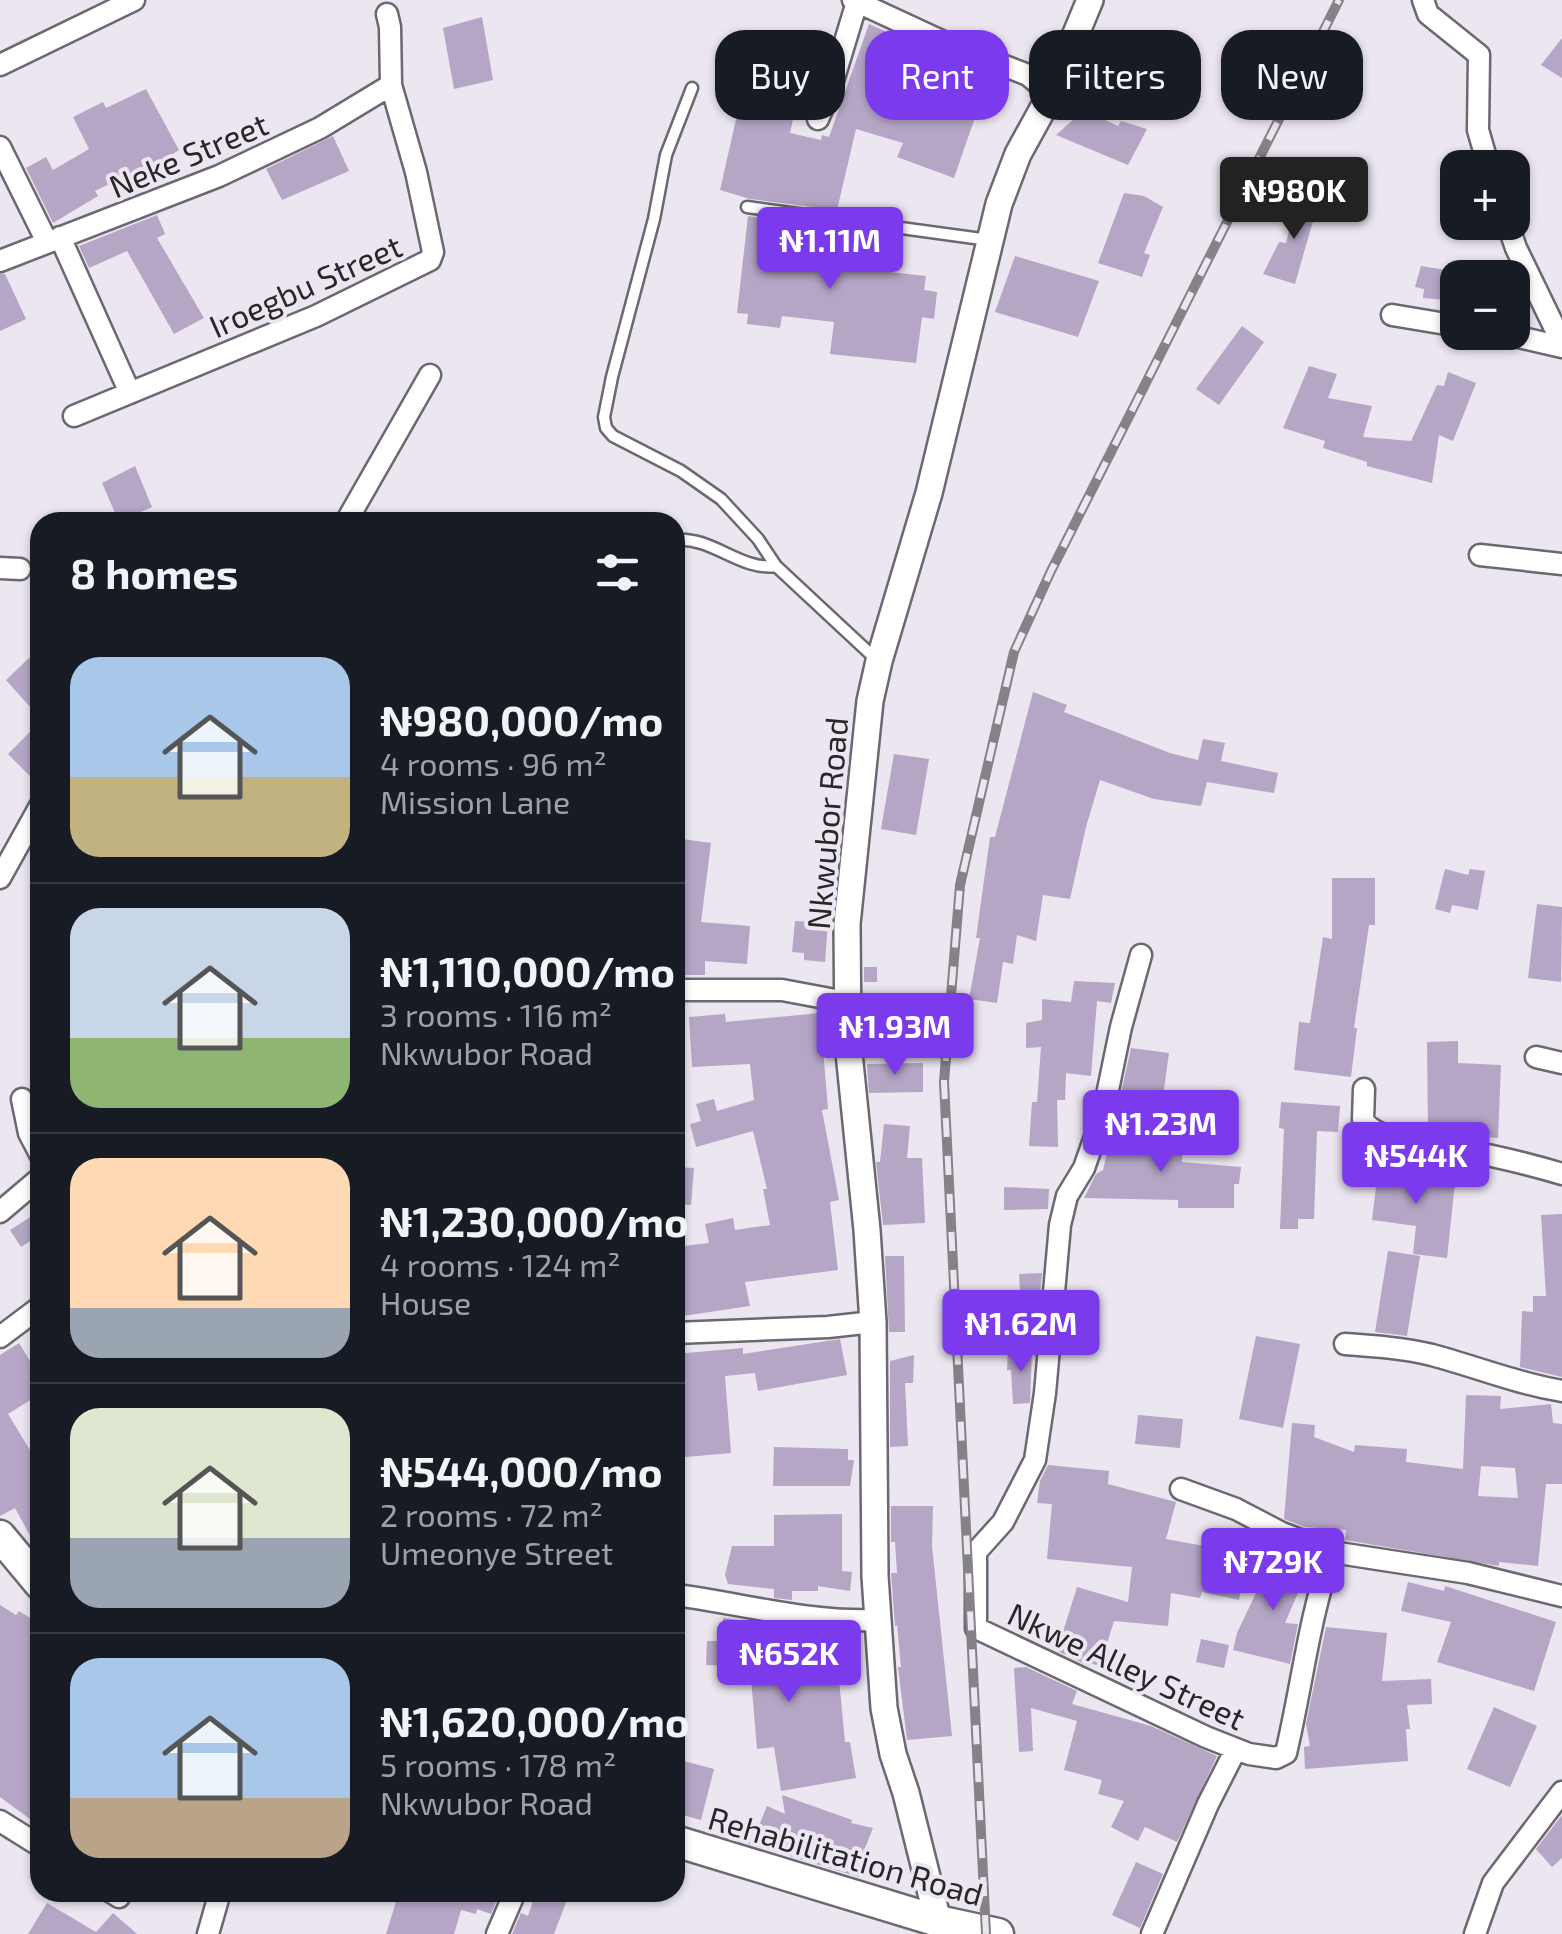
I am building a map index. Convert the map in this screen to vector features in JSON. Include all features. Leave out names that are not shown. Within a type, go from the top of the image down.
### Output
[{"type":"main road","points":[[1,1540],[30,1573]]},
{"type":"main road","name":"Rehabilitation Road","points":[[685,1844],[938,1920],[998,1934]]},
{"type":"street","points":[[0,65],[134,0]]},
{"type":"street","name":"Nkwubor Road","points":[[1078,30],[1090,0]]},
{"type":"street","points":[[1423,0],[1428,14],[1479,55],[1478,130],[1484,150]]},
{"type":"street","points":[[845,37],[855,1],[1029,76]]},
{"type":"street","name":"Iroegbu Street","points":[[130,393],[316,316],[430,260],[433,252],[416,172],[391,85],[387,14]]},
{"type":"street","name":"Neke Street","points":[[0,261],[175,195],[253,160],[320,128],[391,85]]},
{"type":"street","name":"Nkwubor Road","points":[[938,1920],[906,1793],[892,1754],[884,1708],[878,1620],[872,1322],[846,1002],[852,872],[870,700],[878,662],[929,493],[1006,182],[1038,120]]},
{"type":"street","points":[[0,147],[53,240],[130,393],[74,416]]},
{"type":"street","points":[[1513,240],[1562,345]]},
{"type":"street","points":[[1392,315],[1440,323]]},
{"type":"street","points":[[1530,339],[1562,345]]},
{"type":"street","points":[[352,512],[430,375]]},
{"type":"street","points":[[1480,555],[1562,564]]},
{"type":"street","points":[[0,878],[30,824]]},
{"type":"street","name":"Nkwe Alley Street","points":[[1142,955],[1121,1027],[1103,1114],[1084,1168],[1066,1196],[1035,1460],[1002,1522],[976,1552],[976,1628],[1236,1750],[1276,1758],[1286,1752],[1317,1594],[1332,1552]]},
{"type":"street","points":[[685,990],[782,990],[846,1002]]},
{"type":"street","points":[[1536,1057],[1562,1063]]},
{"type":"street","points":[[1364,1089],[1363,1120],[1371,1130],[1405,1141],[1488,1155],[1562,1174]]},
{"type":"street","points":[[22,1099],[30,1136]]},
{"type":"street","points":[[0,1212],[30,1186]]},
{"type":"street","points":[[0,1337],[30,1315]]},
{"type":"street","points":[[685,1332],[872,1322]]},
{"type":"street","points":[[1345,1344],[1398,1348],[1562,1391]]},
{"type":"street","points":[[1181,1489],[1236,1508],[1282,1533],[1332,1552],[1468,1573],[1562,1596]]},
{"type":"street","points":[[685,1596],[839,1622],[878,1620]]},
{"type":"street","points":[[1152,1934],[1208,1804],[1236,1750]]},
{"type":"street","points":[[1475,1934],[1494,1883],[1562,1792]]},
{"type":"street","points":[[0,1821],[30,1840]]},
{"type":"street","points":[[208,1934],[217,1902]]},
{"type":"street","points":[[497,1934],[510,1902]]},
{"type":"lane","points":[[692,88],[666,155],[654,219],[612,377],[604,417],[606,428],[721,499],[758,539],[776,566],[878,662]]},
{"type":"lane","points":[[747,206],[989,240]]},
{"type":"lane","points":[[685,541],[707,544],[754,566],[776,566]]},
{"type":"building","points":[[482,17],[493,80],[454,89],[443,28]]},
{"type":"building","points":[[865,35],[865,120],[974,120],[954,178],[897,157],[903,143],[856,129],[837,210],[750,199],[720,190],[736,120],[793,120],[790,133],[821,140],[822,135],[829,137],[835,120],[845,120],[845,92]]},
{"type":"building","points":[[1562,38],[1562,78],[1541,65]]},
{"type":"building","points":[[146,89],[179,150],[149,169],[148,165],[95,191],[98,196],[53,223],[26,168],[46,157],[53,170],[89,149],[73,117],[103,102],[106,108]]},
{"type":"building","points":[[1073,120],[1105,120],[1118,126],[1121,121],[1147,129],[1128,165],[1056,135]]},
{"type":"building","points":[[333,136],[349,171],[282,200],[266,169]]},
{"type":"building","points":[[1299,192],[1316,194],[1313,221],[1295,284],[1263,274],[1279,242],[1286,243]]},
{"type":"building","points":[[1124,193],[1144,196],[1163,207],[1144,253],[1150,255],[1142,277],[1098,263]]},
{"type":"building","points":[[157,215],[165,234],[157,238],[204,318],[174,334],[127,251],[89,268],[79,246]]},
{"type":"building","points":[[748,216],[839,231],[834,266],[926,276],[924,290],[937,292],[934,319],[922,317],[916,363],[830,354],[834,322],[782,316],[780,328],[747,324],[748,314],[737,313]]},
{"type":"building","points":[[1015,256],[1099,281],[1078,337],[995,312]]},
{"type":"building","points":[[1421,266],[1440,269],[1440,299],[1423,298],[1424,289],[1415,287]]},
{"type":"building","points":[[0,274],[5,274],[26,319],[0,331]]},
{"type":"building","points":[[1242,326],[1264,342],[1219,405],[1196,389]]},
{"type":"building","points":[[1309,366],[1337,374],[1328,398],[1372,406],[1363,437],[1411,441],[1437,385],[1444,386],[1448,372],[1476,383],[1453,441],[1439,435],[1432,483],[1367,466],[1367,462],[1323,448],[1325,441],[1283,428]]},
{"type":"building","points":[[135,466],[152,507],[141,512],[115,512],[102,483]]},
{"type":"building","points":[[30,659],[30,707],[6,680]]},
{"type":"building","points":[[1033,692],[1067,705],[1064,712],[1170,753],[1198,760],[1203,739],[1225,743],[1221,761],[1278,773],[1274,793],[1207,782],[1201,806],[1154,799],[1100,780],[1070,899],[1043,895],[1036,941],[1017,935],[1013,964],[1003,962],[997,1003],[969,999],[980,938],[976,938],[990,837],[995,837]]},
{"type":"building","points":[[30,732],[30,776],[8,754]]},
{"type":"building","points":[[894,754],[929,759],[916,835],[881,829]]},
{"type":"building","points":[[685,839],[711,843],[701,922],[750,926],[747,964],[705,961],[705,975],[685,975]]},
{"type":"building","points":[[1445,869],[1468,875],[1470,869],[1485,871],[1478,910],[1452,905],[1450,913],[1435,909]]},
{"type":"building","points":[[1332,878],[1375,878],[1375,925],[1369,925],[1351,1077],[1294,1070],[1299,1022],[1310,1023],[1323,937],[1332,939]]},
{"type":"building","points":[[1537,904],[1562,907],[1561,982],[1528,978]]},
{"type":"building","points":[[795,921],[828,923],[825,962],[804,960],[804,953],[792,952]]},
{"type":"building","points":[[864,967],[877,967],[877,982],[864,982]]},
{"type":"building","points":[[1074,981],[1115,983],[1111,1003],[1097,1001],[1091,1076],[1066,1073],[1065,1100],[1057,1100],[1058,1147],[1029,1146],[1041,1047],[1026,1048],[1026,1023],[1042,1020],[1042,999],[1071,1002]]},
{"type":"building","points":[[820,1013],[828,1109],[822,1110],[839,1200],[830,1202],[838,1270],[745,1282],[750,1306],[685,1316],[685,1246],[709,1243],[705,1224],[733,1218],[735,1230],[770,1225],[763,1189],[767,1189],[753,1131],[696,1147],[690,1124],[701,1121],[696,1104],[714,1099],[717,1111],[754,1100],[750,1064],[692,1067],[689,1017],[725,1014],[726,1022]]},
{"type":"building","points":[[1458,1041],[1458,1063],[1501,1065],[1498,1138],[1428,1132],[1427,1042]]},
{"type":"building","points":[[1131,1048],[1169,1053],[1162,1103],[1121,1093]]},
{"type":"building","points":[[923,1063],[923,1092],[869,1093],[867,1064]]},
{"type":"building","points":[[1281,1102],[1340,1106],[1338,1132],[1317,1131],[1314,1219],[1298,1219],[1298,1229],[1280,1229],[1284,1129],[1279,1128]]},
{"type":"building","points":[[884,1124],[910,1126],[907,1158],[922,1158],[925,1223],[883,1225],[876,1162],[880,1162]]},
{"type":"building","points":[[1112,1131],[1162,1134],[1160,1147],[1182,1146],[1182,1162],[1241,1167],[1239,1184],[1234,1184],[1234,1208],[1178,1208],[1178,1200],[1084,1198],[1096,1174],[1103,1170]]},
{"type":"building","points":[[1379,1163],[1411,1167],[1410,1178],[1455,1183],[1447,1258],[1413,1254],[1416,1226],[1372,1220]]},
{"type":"building","points":[[685,1168],[694,1168],[691,1205],[685,1205]]},
{"type":"building","points":[[1004,1187],[1049,1189],[1048,1209],[1004,1210]]},
{"type":"building","points":[[1562,1214],[1562,1377],[1520,1367],[1522,1311],[1533,1312],[1533,1296],[1546,1296],[1541,1215]]},
{"type":"building","points":[[30,1217],[30,1241],[21,1247],[10,1230]]},
{"type":"building","points":[[1388,1251],[1420,1256],[1407,1336],[1375,1332]]},
{"type":"building","points":[[885,1256],[904,1256],[905,1332],[889,1332]]},
{"type":"building","points":[[1042,1273],[1035,1347],[1021,1346],[1023,1294],[1019,1274]]},
{"type":"building","points":[[1256,1336],[1300,1344],[1283,1428],[1239,1419]]},
{"type":"building","points":[[840,1339],[847,1375],[758,1391],[755,1373],[725,1376],[731,1453],[685,1457],[685,1353],[743,1348],[743,1354]]},
{"type":"building","points":[[19,1343],[30,1361],[30,1400],[8,1414],[30,1450],[30,1536],[15,1508],[0,1516],[0,1355]]},
{"type":"building","points":[[1008,1350],[1032,1350],[1030,1403],[1013,1404]]},
{"type":"building","points":[[914,1355],[913,1383],[905,1383],[908,1446],[890,1447],[890,1361]]},
{"type":"building","points":[[1466,1395],[1501,1396],[1500,1409],[1551,1404],[1553,1423],[1562,1424],[1562,1484],[1546,1484],[1538,1566],[1499,1562],[1499,1566],[1345,1540],[1346,1530],[1305,1527],[1284,1519],[1292,1423],[1315,1425],[1314,1437],[1354,1452],[1355,1445],[1407,1449],[1406,1462],[1463,1469]],"holes":[[[1481,1466],[1515,1468],[1518,1498],[1478,1496]]]},
{"type":"building","points":[[1138,1415],[1183,1419],[1180,1448],[1135,1444]]},
{"type":"building","points":[[774,1447],[848,1449],[848,1460],[854,1460],[850,1486],[773,1486]]},
{"type":"building","points":[[1048,1465],[1109,1471],[1108,1484],[1176,1502],[1166,1539],[1215,1548],[1219,1530],[1251,1543],[1239,1600],[1202,1592],[1200,1598],[1171,1593],[1168,1626],[1114,1621],[1100,1666],[1089,1666],[1057,1651],[1077,1587],[1128,1602],[1132,1567],[1047,1559],[1052,1504],[1037,1503],[1040,1481]]},
{"type":"building","points":[[891,1506],[933,1506],[932,1546],[952,1736],[907,1740],[891,1573],[897,1573],[895,1542],[891,1542]]},
{"type":"building","points":[[842,1514],[842,1571],[852,1572],[850,1591],[818,1586],[818,1591],[792,1591],[792,1600],[774,1598],[774,1589],[728,1584],[725,1575],[732,1546],[774,1546],[774,1515]]},
{"type":"building","points":[[1275,1553],[1309,1567],[1285,1623],[1298,1624],[1290,1664],[1233,1650],[1237,1633]]},
{"type":"building","points":[[1408,1582],[1444,1591],[1445,1586],[1556,1622],[1534,1691],[1437,1662],[1451,1622],[1401,1611]]},
{"type":"building","points":[[0,1605],[30,1618],[30,1819],[0,1797]]},
{"type":"building","points":[[723,1618],[791,1628],[791,1671],[838,1669],[845,1742],[850,1742],[856,1778],[781,1791],[774,1747],[757,1749],[750,1666],[706,1665],[707,1641],[723,1641]]},
{"type":"building","points":[[1326,1627],[1387,1633],[1382,1681],[1431,1679],[1432,1704],[1407,1705],[1408,1761],[1305,1769],[1304,1747],[1310,1746],[1306,1724]]},
{"type":"building","points":[[1201,1639],[1229,1645],[1224,1668],[1196,1662]]},
{"type":"building","points":[[1026,1667],[1077,1691],[1072,1704],[1151,1726],[1217,1756],[1177,1842],[1145,1827],[1138,1841],[1111,1827],[1124,1801],[1098,1794],[1102,1780],[1064,1770],[1077,1721],[1031,1708],[1033,1751],[1019,1752],[1014,1668]]},
{"type":"building","points":[[1494,1707],[1537,1726],[1510,1787],[1467,1769]]},
{"type":"building","points":[[685,1761],[714,1769],[701,1820],[685,1816]]},
{"type":"building","points":[[782,1795],[873,1828],[861,1858],[865,1859],[859,1877],[740,1841],[745,1829],[756,1833],[767,1806],[785,1814]]},
{"type":"building","points":[[1562,1815],[1562,1858],[1552,1867],[1536,1849]]},
{"type":"building","points":[[1136,1862],[1163,1874],[1140,1928],[1112,1915]]},
{"type":"building","points":[[396,1902],[496,1902],[491,1914],[477,1909],[476,1914],[461,1910],[454,1934],[386,1934]]},
{"type":"building","points":[[533,1902],[566,1902],[554,1934],[512,1934],[521,1913],[528,1916]]},
{"type":"building","points":[[47,1903],[96,1932],[113,1913],[137,1934],[28,1934]]},
{"type":"railway","points":[[986,1934],[944,1082],[960,885],[1014,652],[1051,571],[1339,0]]}]
